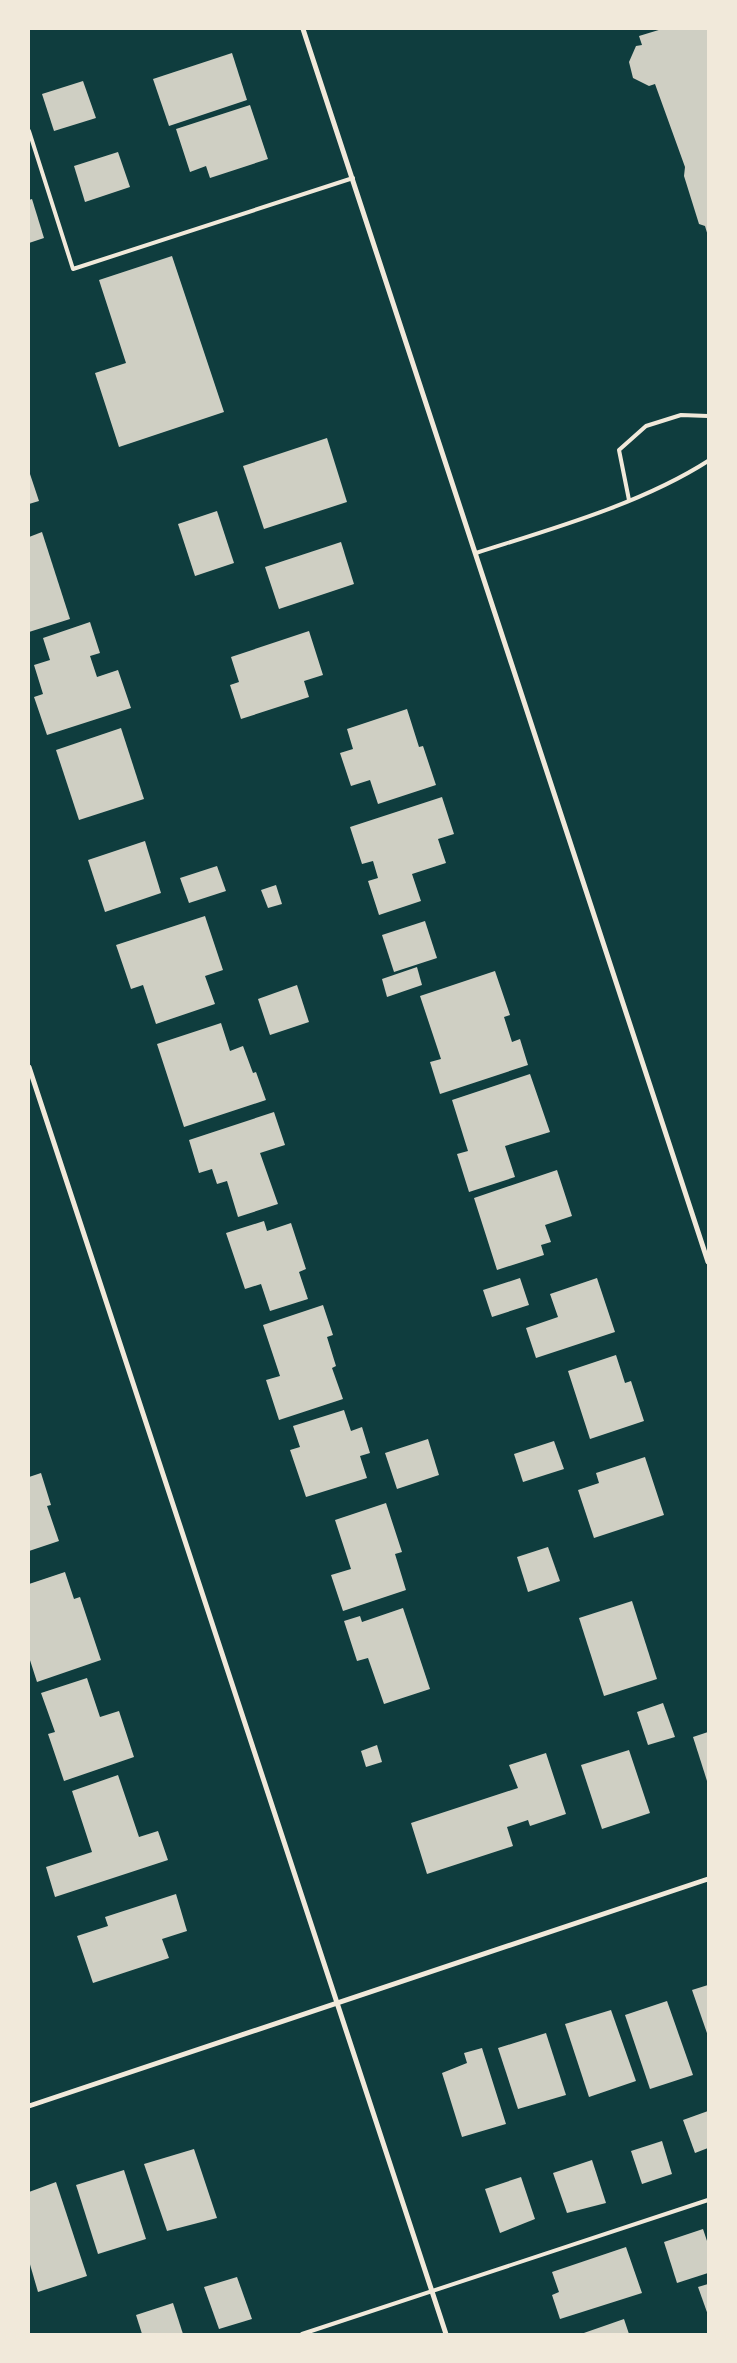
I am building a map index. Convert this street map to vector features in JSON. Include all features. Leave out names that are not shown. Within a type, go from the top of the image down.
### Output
[{"type":"street","points":[[303,29],[708,1262]]},
{"type":"street","points":[[29,1066],[446,2334]]},
{"type":"street","points":[[29,2106],[708,1879]]},
{"type":"lane","points":[[29,131],[73,268],[353,178]]},
{"type":"lane","points":[[629,500],[619,450],[646,426],[681,415],[708,416]]},
{"type":"lane","points":[[476,553],[629,500],[689,474],[708,462]]},
{"type":"lane","points":[[302,2334],[708,2201]]},
{"type":"building","points":[[662,29],[708,29],[708,236],[705,226],[699,224],[684,176],[685,167],[655,84],[649,86],[633,78],[629,62],[636,46],[642,45],[639,36]]},
{"type":"building","points":[[232,53],[247,100],[169,126],[153,79]]},
{"type":"building","points":[[83,81],[96,118],[54,131],[42,94]]},
{"type":"building","points":[[250,105],[268,159],[210,178],[206,166],[190,172],[176,129]]},
{"type":"building","points":[[118,152],[130,187],[85,202],[74,166]]},
{"type":"building","points":[[32,199],[44,238],[29,243],[29,200]]},
{"type":"building","points":[[172,256],[224,412],[119,447],[95,373],[126,363],[99,280]]},
{"type":"building","points":[[327,438],[347,502],[264,529],[243,466]]},
{"type":"building","points":[[29,471],[39,501],[29,504]]},
{"type":"building","points":[[217,511],[234,563],[195,576],[178,524]]},
{"type":"building","points":[[42,532],[70,619],[29,632],[29,537]]},
{"type":"building","points":[[341,542],[354,584],[279,609],[265,567]]},
{"type":"building","points":[[90,622],[100,653],[90,656],[97,677],[118,670],[131,708],[47,735],[34,697],[43,694],[34,665],[50,660],[43,638]]},
{"type":"building","points":[[309,631],[323,675],[304,681],[309,697],[241,719],[230,685],[239,682],[231,657]]},
{"type":"building","points":[[407,709],[419,747],[423,746],[436,785],[378,804],[370,780],[351,786],[340,753],[353,749],[347,729]]},
{"type":"building","points":[[121,728],[144,799],[79,820],[56,750]]},
{"type":"building","points":[[442,797],[454,834],[438,839],[446,863],[412,874],[421,901],[379,915],[368,881],[378,878],[373,861],[362,864],[350,827]]},
{"type":"building","points":[[145,841],[161,893],[105,912],[88,860]]},
{"type":"building","points":[[217,866],[226,891],[189,903],[180,878]]},
{"type":"building","points":[[276,885],[282,904],[268,908],[261,890]]},
{"type":"building","points":[[205,916],[223,970],[205,976],[215,1004],[156,1024],[143,985],[131,989],[116,945]]},
{"type":"building","points":[[425,921],[437,958],[394,972],[382,935]]},
{"type":"building","points":[[417,967],[422,985],[387,997],[382,979]]},
{"type":"building","points":[[495,971],[510,1015],[504,1017],[512,1042],[520,1039],[528,1065],[440,1094],[430,1062],[441,1059],[420,996]]},
{"type":"building","points":[[297,985],[309,1022],[270,1035],[258,999]]},
{"type":"building","points":[[221,1023],[230,1051],[243,1046],[253,1073],[256,1072],[266,1100],[184,1127],[157,1044]]},
{"type":"building","points":[[530,1074],[550,1132],[505,1146],[515,1177],[469,1192],[457,1154],[468,1151],[452,1100]]},
{"type":"building","points":[[274,1112],[285,1145],[260,1153],[278,1204],[238,1217],[227,1181],[217,1184],[212,1169],[199,1173],[189,1140]]},
{"type":"building","points":[[557,1170],[572,1216],[545,1225],[551,1242],[541,1245],[544,1255],[497,1270],[474,1198]]},
{"type":"building","points":[[264,1221],[267,1231],[291,1223],[306,1269],[299,1272],[308,1299],[270,1311],[261,1284],[245,1289],[226,1233]]},
{"type":"building","points":[[520,1278],[529,1305],[492,1317],[483,1290]]},
{"type":"building","points":[[597,1278],[615,1332],[536,1358],[526,1328],[558,1317],[550,1294]]},
{"type":"building","points":[[323,1305],[333,1335],[327,1337],[336,1366],[332,1368],[343,1399],[279,1420],[266,1380],[280,1376],[263,1325]]},
{"type":"building","points":[[616,1355],[625,1383],[631,1381],[644,1421],[590,1439],[568,1371]]},
{"type":"building","points":[[344,1410],[351,1431],[362,1427],[370,1453],[360,1456],[367,1478],[306,1497],[290,1450],[300,1447],[293,1426]]},
{"type":"building","points":[[428,1439],[439,1475],[397,1489],[385,1453]]},
{"type":"building","points":[[554,1441],[564,1469],[523,1482],[514,1454]]},
{"type":"building","points":[[645,1457],[664,1515],[594,1538],[578,1490],[599,1483],[596,1473]]},
{"type":"building","points":[[41,1473],[51,1505],[47,1506],[59,1541],[29,1551],[29,1477]]},
{"type":"building","points":[[386,1503],[402,1552],[395,1554],[406,1590],[343,1611],[331,1575],[351,1569],[335,1520]]},
{"type":"building","points":[[548,1547],[560,1581],[528,1592],[517,1557]]},
{"type":"building","points":[[65,1572],[74,1599],[80,1597],[101,1660],[37,1682],[29,1657],[29,1584]]},
{"type":"building","points":[[632,1601],[657,1679],[604,1696],[579,1618]]},
{"type":"building","points":[[403,1608],[430,1689],[384,1704],[368,1658],[357,1661],[344,1621],[360,1616],[362,1622]]},
{"type":"building","points":[[87,1678],[100,1717],[119,1711],[134,1757],[64,1781],[48,1734],[55,1732],[41,1693]]},
{"type":"building","points":[[663,1703],[675,1737],[648,1745],[637,1712]]},
{"type":"building","points":[[708,1732],[708,1784],[693,1737]]},
{"type":"building","points":[[377,1745],[382,1762],[366,1767],[361,1751]]},
{"type":"building","points":[[629,1750],[650,1813],[602,1829],[581,1765]]},
{"type":"building","points":[[546,1753],[566,1814],[530,1826],[528,1820],[507,1827],[513,1846],[427,1874],[411,1823],[518,1788],[509,1765]]},
{"type":"building","points":[[118,1775],[139,1837],[158,1831],[168,1860],[55,1897],[46,1867],[92,1852],[72,1791]]},
{"type":"building","points":[[176,1894],[187,1931],[162,1939],[169,1958],[93,1983],[77,1936],[108,1926],[105,1917]]},
{"type":"building","points":[[708,1985],[708,2036],[692,1990]]},
{"type":"building","points":[[667,2001],[693,2075],[650,2089],[625,2015]]},
{"type":"building","points":[[611,2010],[636,2081],[589,2097],[565,2024]]},
{"type":"building","points":[[546,2033],[566,2095],[518,2109],[498,2048]]},
{"type":"building","points":[[482,2048],[506,2124],[462,2137],[442,2073],[467,2063],[464,2053]]},
{"type":"building","points":[[708,2111],[708,2148],[695,2153],[683,2120]]},
{"type":"building","points":[[662,2141],[672,2174],[642,2184],[631,2151]]},
{"type":"building","points":[[194,2149],[217,2218],[167,2231],[144,2164]]},
{"type":"building","points":[[592,2160],[606,2203],[567,2213],[553,2173]]},
{"type":"building","points":[[124,2170],[146,2239],[98,2254],[76,2185]]},
{"type":"building","points":[[521,2177],[535,2219],[500,2233],[485,2189]]},
{"type":"building","points":[[56,2182],[87,2276],[38,2292],[29,2261],[29,2192]]},
{"type":"building","points":[[703,2229],[708,2244],[708,2273],[677,2283],[664,2242]]},
{"type":"building","points":[[626,2247],[642,2293],[560,2319],[552,2295],[559,2292],[552,2272]]},
{"type":"building","points":[[237,2277],[252,2319],[219,2329],[204,2287]]},
{"type":"building","points":[[708,2284],[708,2315],[698,2287]]},
{"type":"building","points":[[173,2303],[183,2334],[142,2334],[136,2315]]},
{"type":"building","points":[[624,2319],[629,2334],[581,2334]]}]
